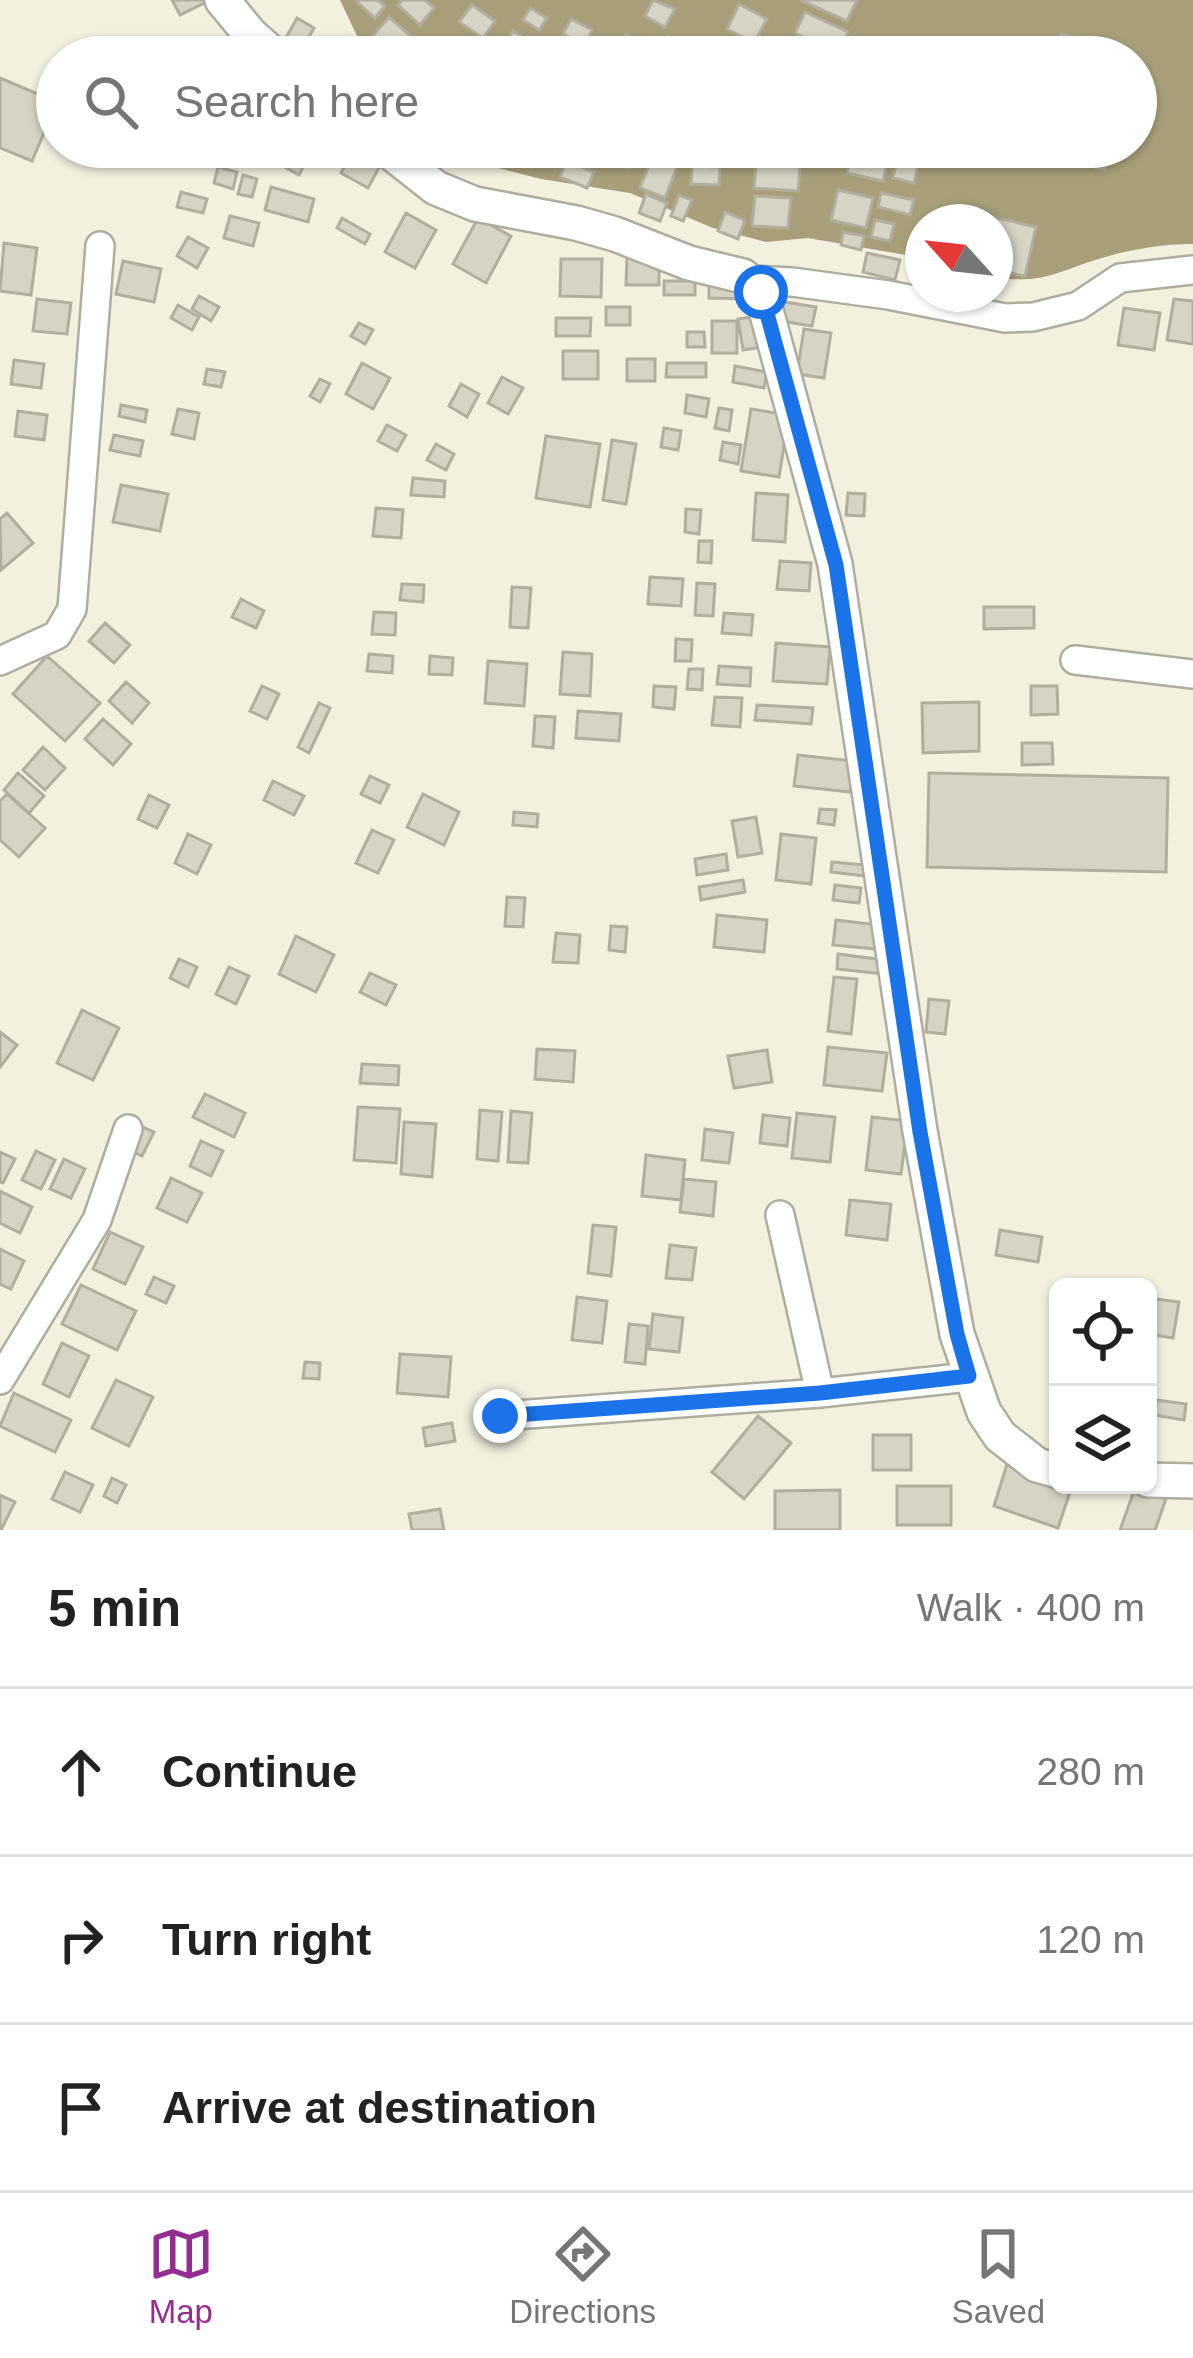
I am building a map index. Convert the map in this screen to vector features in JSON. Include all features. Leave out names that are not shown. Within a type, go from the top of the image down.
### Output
[{"type":"street","points":[[222,0],[252,36]]},
{"type":"street","points":[[411,168],[436,188],[475,204],[576,223],[752,280],[888,295],[1005,318],[1078,307],[1120,278],[1193,270]]},
{"type":"street","points":[[0,661],[57,635],[72,609],[100,246]]},
{"type":"street","points":[[752,280],[768,315],[836,565],[920,1132],[957,1334],[983,1412],[1000,1436],[1049,1469]]},
{"type":"street","points":[[1075,660],[1193,674]]},
{"type":"street","points":[[0,1380],[97,1220],[128,1129]]},
{"type":"street","points":[[780,1215],[820,1393]]},
{"type":"street","points":[[500,1416],[820,1393],[969,1376]]},
{"type":"street","points":[[1157,1480],[1193,1480]]},
{"type":"shaded area","points":[[340,0],[1193,0],[1193,244],[1140,249],[1043,277],[1013,279],[1013,204],[905,204],[905,255],[808,238],[766,242],[713,228],[630,193],[498,168],[1157,168],[1157,36],[357,36]]},
{"type":"building","points":[[172,0],[206,0],[206,2],[180,15]]},
{"type":"building","points":[[359,0],[378,0],[385,6],[375,18]]},
{"type":"building","points":[[402,0],[425,0],[434,8],[420,25],[398,5]]},
{"type":"building","points":[[653,0],[675,9],[665,27],[645,16]]},
{"type":"building","points":[[800,0],[857,0],[847,21]]},
{"type":"building","points":[[739,4],[767,19],[758,36],[740,36],[727,29]]},
{"type":"building","points":[[472,5],[495,21],[484,36],[459,22]]},
{"type":"building","points":[[530,8],[547,18],[539,30],[523,20]]},
{"type":"building","points":[[805,12],[848,32],[846,36],[795,33]]},
{"type":"building","points":[[389,17],[411,36],[373,36]]},
{"type":"building","points":[[297,18],[314,28],[309,36],[287,36]]},
{"type":"building","points":[[571,19],[592,30],[589,36],[563,34]]},
{"type":"building","points":[[0,78],[36,93],[36,152],[32,161],[0,148]]},
{"type":"building","points":[[218,168],[237,172],[233,189],[214,183]]},
{"type":"building","points":[[344,168],[379,168],[368,188],[341,173]]},
{"type":"building","points":[[563,168],[594,172],[587,188],[560,177]]},
{"type":"building","points":[[648,168],[677,168],[665,198],[640,188]]},
{"type":"building","points":[[692,168],[720,168],[719,185],[691,184]]},
{"type":"building","points":[[756,168],[800,168],[798,191],[754,188]]},
{"type":"building","points":[[848,168],[886,168],[883,181],[847,173]]},
{"type":"building","points":[[895,168],[917,168],[914,183],[893,178]]},
{"type":"building","points":[[243,175],[257,179],[252,197],[238,194]]},
{"type":"building","points":[[271,187],[314,199],[308,222],[265,210]]},
{"type":"building","points":[[838,190],[873,198],[866,228],[831,220]]},
{"type":"building","points":[[181,192],[207,199],[203,213],[177,207]]},
{"type":"building","points":[[881,193],[914,200],[905,204],[905,214],[878,207]]},
{"type":"building","points":[[646,194],[667,203],[660,221],[639,213]]},
{"type":"building","points":[[679,195],[692,200],[683,221],[671,216]]},
{"type":"building","points":[[755,196],[791,198],[788,228],[752,226]]},
{"type":"building","points":[[725,212],[745,220],[738,239],[718,231]]},
{"type":"building","points":[[406,213],[436,230],[415,268],[385,252]]},
{"type":"building","points":[[230,216],[259,223],[253,246],[224,238]]},
{"type":"building","points":[[342,218],[370,234],[365,244],[337,228]]},
{"type":"building","points":[[478,218],[511,236],[486,283],[453,264]]},
{"type":"building","points":[[875,220],[894,224],[890,241],[871,237]]},
{"type":"building","points":[[1013,222],[1036,227],[1025,276],[1013,274]]},
{"type":"building","points":[[843,232],[864,236],[861,250],[841,245]]},
{"type":"building","points":[[188,237],[208,248],[197,268],[177,256]]},
{"type":"building","points":[[4,243],[37,248],[31,295],[0,291]]},
{"type":"building","points":[[867,253],[900,260],[895,280],[863,272]]},
{"type":"building","points":[[627,257],[659,257],[659,285],[626,285]]},
{"type":"building","points":[[561,259],[602,259],[601,297],[560,296]]},
{"type":"building","points":[[123,261],[161,269],[154,302],[116,294]]},
{"type":"building","points":[[664,281],[695,281],[695,295],[664,295]]},
{"type":"building","points":[[709,281],[748,281],[748,299],[709,298]]},
{"type":"building","points":[[199,296],[219,307],[211,321],[192,309]]},
{"type":"building","points":[[37,299],[71,303],[67,334],[33,331]]},
{"type":"building","points":[[1174,299],[1193,301],[1193,344],[1167,340]]},
{"type":"building","points":[[779,301],[816,307],[812,326],[775,320]]},
{"type":"building","points":[[178,305],[199,317],[192,330],[171,318]]},
{"type":"building","points":[[606,307],[630,307],[630,325],[606,325]]},
{"type":"building","points":[[1124,308],[1160,313],[1154,350],[1118,345]]},
{"type":"building","points":[[759,316],[763,347],[743,350],[738,319]]},
{"type":"building","points":[[556,318],[591,318],[590,336],[556,336]]},
{"type":"building","points":[[712,321],[737,321],[737,353],[712,353]]},
{"type":"building","points":[[359,323],[373,330],[365,344],[351,336]]},
{"type":"building","points":[[804,329],[831,333],[824,378],[797,374]]},
{"type":"building","points":[[687,332],[704,332],[705,347],[687,347]]},
{"type":"building","points":[[563,351],[598,351],[598,379],[563,379]]},
{"type":"building","points":[[627,359],[655,359],[655,381],[627,381]]},
{"type":"building","points":[[14,360],[44,364],[41,388],[11,384]]},
{"type":"building","points":[[362,363],[390,378],[373,409],[346,394]]},
{"type":"building","points":[[667,363],[706,363],[706,377],[666,377]]},
{"type":"building","points":[[735,366],[767,372],[764,388],[733,382]]},
{"type":"building","points":[[207,369],[225,372],[221,387],[204,384]]},
{"type":"building","points":[[502,377],[523,388],[508,414],[488,403]]},
{"type":"building","points":[[320,379],[330,384],[320,402],[310,396]]},
{"type":"building","points":[[461,384],[479,394],[467,417],[449,406]]},
{"type":"building","points":[[687,395],[709,399],[706,417],[685,413]]},
{"type":"building","points":[[121,405],[147,410],[145,422],[119,416]]},
{"type":"building","points":[[719,408],[732,410],[729,431],[715,428]]},
{"type":"building","points":[[178,409],[199,413],[194,439],[172,434]]},
{"type":"building","points":[[751,409],[789,415],[779,477],[741,471]]},
{"type":"building","points":[[18,411],[47,415],[44,440],[15,436]]},
{"type":"building","points":[[387,425],[406,435],[397,451],[378,441]]},
{"type":"building","points":[[664,428],[681,431],[678,450],[661,447]]},
{"type":"building","points":[[114,435],[143,441],[140,456],[110,450]]},
{"type":"building","points":[[546,436],[600,444],[590,507],[536,498]]},
{"type":"building","points":[[612,440],[636,444],[626,504],[603,500]]},
{"type":"building","points":[[723,442],[741,445],[738,464],[720,460]]},
{"type":"building","points":[[436,444],[454,454],[446,470],[427,460]]},
{"type":"building","points":[[413,478],[445,481],[444,497],[411,495]]},
{"type":"building","points":[[121,485],[168,494],[160,531],[113,522]]},
{"type":"building","points":[[756,493],[788,495],[785,542],[753,540]]},
{"type":"building","points":[[848,493],[865,494],[864,516],[846,515]]},
{"type":"building","points":[[376,508],[403,510],[401,538],[373,536]]},
{"type":"building","points":[[686,509],[701,510],[699,534],[685,532]]},
{"type":"building","points":[[7,513],[33,543],[1,570],[0,519]]},
{"type":"building","points":[[699,541],[712,541],[711,563],[698,562]]},
{"type":"building","points":[[780,561],[811,563],[809,591],[777,589]]},
{"type":"building","points":[[650,577],[683,579],[681,606],[648,604]]},
{"type":"building","points":[[697,583],[715,584],[713,616],[695,615]]},
{"type":"building","points":[[402,584],[424,585],[423,602],[400,600]]},
{"type":"building","points":[[512,587],[531,588],[528,628],[510,627]]},
{"type":"building","points":[[241,599],[264,611],[256,628],[232,617]]},
{"type":"building","points":[[984,607],[1034,607],[1034,628],[984,629]]},
{"type":"building","points":[[374,612],[396,613],[395,635],[372,634]]},
{"type":"building","points":[[724,613],[753,615],[751,635],[722,633]]},
{"type":"building","points":[[105,623],[130,645],[114,663],[89,641]]},
{"type":"building","points":[[676,639],[692,640],[691,661],[675,661]]},
{"type":"building","points":[[776,643],[830,647],[827,684],[773,681]]},
{"type":"building","points":[[563,652],[592,654],[590,696],[560,694]]},
{"type":"building","points":[[369,654],[393,656],[392,673],[367,671]]},
{"type":"building","points":[[47,656],[100,703],[65,741],[13,694]]},
{"type":"building","points":[[430,656],[453,658],[452,675],[429,674]]},
{"type":"building","points":[[488,661],[527,664],[524,706],[485,703]]},
{"type":"building","points":[[719,666],[751,668],[750,686],[717,684]]},
{"type":"building","points":[[689,669],[703,669],[702,690],[687,689]]},
{"type":"building","points":[[126,682],[149,703],[132,723],[109,701]]},
{"type":"building","points":[[262,686],[279,694],[267,719],[250,711]]},
{"type":"building","points":[[654,686],[676,687],[674,709],[653,707]]},
{"type":"building","points":[[1031,686],[1057,686],[1058,714],[1031,715]]},
{"type":"building","points":[[715,697],[742,698],[740,727],[712,725]]},
{"type":"building","points":[[979,702],[979,751],[923,753],[922,703]]},
{"type":"building","points":[[319,703],[330,708],[309,753],[298,747]]},
{"type":"building","points":[[757,705],[813,708],[811,724],[755,720]]},
{"type":"building","points":[[578,711],[621,714],[619,741],[576,738]]},
{"type":"building","points":[[535,716],[555,717],[553,748],[533,746]]},
{"type":"building","points":[[103,719],[131,744],[113,765],[85,739]]},
{"type":"building","points":[[1022,743],[1052,743],[1053,764],[1022,765]]},
{"type":"building","points":[[43,747],[65,768],[45,790],[23,770]]},
{"type":"building","points":[[798,755],[853,761],[850,792],[794,786]]},
{"type":"building","points":[[18,773],[44,796],[29,813],[4,790]]},
{"type":"building","points":[[929,773],[1168,778],[1166,872],[927,867]]},
{"type":"building","points":[[370,776],[389,785],[380,803],[361,794]]},
{"type":"building","points":[[273,781],[304,796],[294,815],[264,800]]},
{"type":"building","points":[[7,794],[45,828],[19,857],[0,840],[0,801]]},
{"type":"building","points":[[423,794],[459,812],[444,845],[407,827]]},
{"type":"building","points":[[149,795],[169,805],[157,828],[138,819]]},
{"type":"building","points":[[820,809],[836,810],[834,825],[818,823]]},
{"type":"building","points":[[514,812],[538,814],[537,827],[513,825]]},
{"type":"building","points":[[756,817],[762,853],[738,857],[732,821]]},
{"type":"building","points":[[372,830],[394,840],[378,873],[356,863]]},
{"type":"building","points":[[188,834],[211,845],[197,874],[175,863]]},
{"type":"building","points":[[781,834],[816,838],[811,884],[776,880]]},
{"type":"building","points":[[726,854],[728,870],[697,875],[695,859]]},
{"type":"building","points":[[832,862],[866,865],[865,876],[831,872]]},
{"type":"building","points":[[743,880],[745,892],[701,900],[699,887]]},
{"type":"building","points":[[835,885],[861,888],[859,903],[833,900]]},
{"type":"building","points":[[507,897],[525,898],[523,927],[505,926]]},
{"type":"building","points":[[717,915],[767,920],[764,952],[714,947]]},
{"type":"building","points":[[836,920],[879,925],[876,949],[833,945]]},
{"type":"building","points":[[611,926],[627,927],[625,952],[609,950]]},
{"type":"building","points":[[556,933],[580,935],[578,963],[553,962]]},
{"type":"building","points":[[296,936],[334,955],[316,992],[279,974]]},
{"type":"building","points":[[838,954],[885,960],[884,974],[837,969]]},
{"type":"building","points":[[179,959],[197,967],[188,987],[170,978]]},
{"type":"building","points":[[229,967],[249,976],[236,1004],[216,994]]},
{"type":"building","points":[[370,973],[396,985],[386,1005],[360,992]]},
{"type":"building","points":[[834,977],[857,979],[851,1034],[828,1031]]},
{"type":"building","points":[[929,999],[949,1001],[945,1034],[926,1032]]},
{"type":"building","points":[[82,1010],[119,1028],[93,1080],[57,1063]]},
{"type":"building","points":[[0,1032],[17,1045],[0,1067]]},
{"type":"building","points":[[828,1047],[887,1053],[882,1091],[824,1085]]},
{"type":"building","points":[[537,1049],[575,1051],[573,1082],[535,1079]]},
{"type":"building","points":[[767,1050],[772,1082],[734,1088],[728,1056]]},
{"type":"building","points":[[362,1064],[399,1066],[398,1085],[360,1083]]},
{"type":"building","points":[[205,1094],[245,1113],[234,1137],[193,1117]]},
{"type":"building","points":[[358,1107],[400,1109],[396,1163],[354,1160]]},
{"type":"building","points":[[480,1110],[502,1112],[498,1161],[477,1159]]},
{"type":"building","points":[[511,1111],[532,1113],[528,1163],[508,1162]]},
{"type":"building","points":[[797,1113],[835,1117],[830,1162],[792,1158]]},
{"type":"building","points":[[763,1115],[790,1118],[787,1146],[760,1143]]},
{"type":"building","points":[[872,1117],[908,1121],[901,1174],[866,1170]]},
{"type":"building","points":[[404,1122],[436,1124],[432,1177],[401,1174]]},
{"type":"building","points":[[140,1126],[154,1132],[142,1156],[129,1150]]},
{"type":"building","points":[[705,1129],[733,1133],[729,1163],[702,1160]]},
{"type":"building","points":[[201,1141],[223,1151],[211,1176],[190,1166]]},
{"type":"building","points":[[36,1151],[55,1160],[41,1189],[22,1180]]},
{"type":"building","points":[[0,1152],[15,1159],[3,1183],[0,1182]]},
{"type":"building","points":[[646,1155],[685,1160],[681,1200],[642,1196]]},
{"type":"building","points":[[64,1159],[85,1169],[71,1198],[50,1189]]},
{"type":"building","points":[[171,1178],[202,1193],[187,1222],[157,1208]]},
{"type":"building","points":[[684,1179],[716,1182],[713,1216],[680,1212]]},
{"type":"building","points":[[0,1191],[32,1207],[20,1233],[0,1223]]},
{"type":"building","points":[[850,1200],[891,1204],[887,1240],[846,1235]]},
{"type":"building","points":[[593,1225],[616,1227],[611,1276],[588,1273]]},
{"type":"building","points":[[1000,1230],[1042,1237],[1038,1262],[996,1255]]},
{"type":"building","points":[[110,1232],[143,1247],[125,1284],[93,1269]]},
{"type":"building","points":[[670,1245],[696,1248],[692,1280],[666,1278]]},
{"type":"building","points":[[0,1249],[24,1261],[11,1289],[0,1284]]},
{"type":"building","points":[[154,1277],[174,1286],[166,1303],[146,1294]]},
{"type":"building","points":[[81,1285],[136,1311],[117,1350],[62,1324]]},
{"type":"building","points":[[577,1297],[607,1301],[602,1343],[572,1340]]},
{"type":"building","points":[[1157,1299],[1179,1302],[1173,1338],[1157,1335]]},
{"type":"building","points":[[653,1314],[683,1318],[679,1352],[649,1349]]},
{"type":"building","points":[[629,1324],[648,1326],[645,1364],[625,1362]]},
{"type":"building","points":[[62,1343],[89,1356],[69,1397],[43,1384]]},
{"type":"building","points":[[400,1354],[451,1357],[448,1397],[397,1393]]},
{"type":"building","points":[[305,1362],[320,1363],[319,1379],[303,1378]]},
{"type":"building","points":[[116,1380],[153,1397],[129,1446],[92,1428]]},
{"type":"building","points":[[14,1393],[71,1420],[55,1452],[0,1426]]},
{"type":"building","points":[[1157,1400],[1186,1404],[1184,1420],[1157,1416]]},
{"type":"building","points":[[758,1416],[791,1443],[744,1499],[712,1472]]},
{"type":"building","points":[[452,1423],[455,1441],[426,1446],[423,1428]]},
{"type":"building","points":[[873,1435],[911,1435],[911,1470],[873,1470]]},
{"type":"building","points":[[1007,1464],[1049,1479],[1049,1494],[1069,1494],[1058,1528],[994,1506]]},
{"type":"building","points":[[65,1472],[93,1485],[80,1512],[52,1499]]},
{"type":"building","points":[[112,1478],[126,1485],[117,1503],[104,1496]]},
{"type":"building","points":[[897,1486],[951,1486],[951,1525],[897,1525]]},
{"type":"building","points":[[840,1490],[840,1530],[775,1530],[775,1491]]},
{"type":"building","points":[[1133,1494],[1166,1499],[1155,1530],[1120,1530]]},
{"type":"building","points":[[0,1495],[15,1502],[1,1530],[0,1530]]},
{"type":"building","points":[[440,1509],[444,1530],[412,1530],[409,1514]]},
{"type":"route","points":[[500,1416],[820,1393],[969,1376],[920,1132],[836,565],[761,292]]}]
